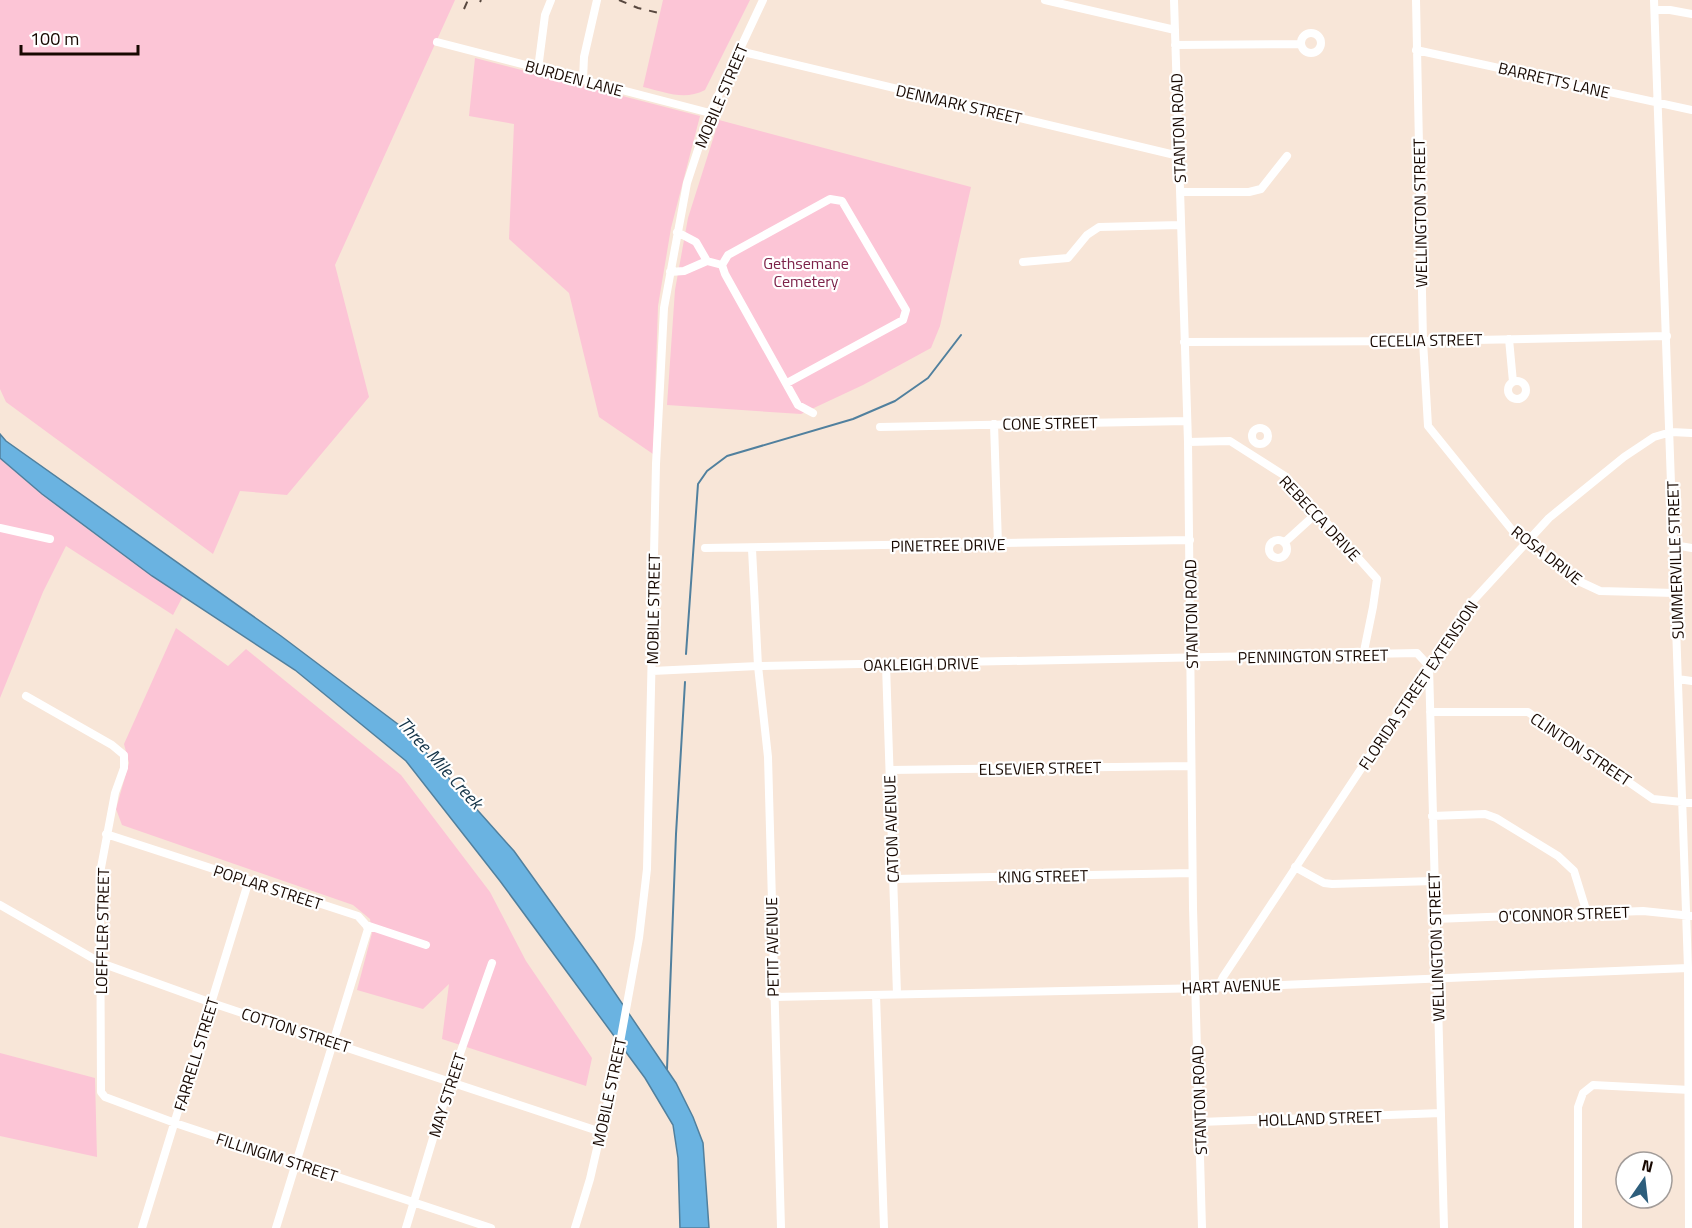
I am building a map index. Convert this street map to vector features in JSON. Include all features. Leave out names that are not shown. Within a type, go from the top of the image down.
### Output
[{"type":"street","points":[[538,69],[545,15],[551,0]]},
{"type":"street","points":[[583,80],[584,57],[597,0]]},
{"type":"street","name":"MOBILE STREET","points":[[575,1228],[615,1070],[639,938],[647,869],[656,464],[664,308],[687,183],[710,113],[763,0]]},
{"type":"street","points":[[1045,0],[1175,30]]},
{"type":"street","name":"STANTON ROAD","points":[[1174,0],[1188,442],[1192,873],[1202,1228]]},
{"type":"street","name":"WELLINGTON STREET","points":[[1416,0],[1423,341],[1428,426]]},
{"type":"street","name":"SUMMERVILLE STREET","points":[[1654,0],[1678,679],[1687,802],[1688,968],[1691,1034],[1689,1228]]},
{"type":"street","points":[[1655,10],[1692,14]]},
{"type":"street","name":"BURDEN LANE","points":[[437,42],[710,113]]},
{"type":"street","points":[[1175,45],[1302,44]]},
{"type":"street","name":"BARRETTS LANE","points":[[1416,50],[1692,110]]},
{"type":"street","name":"DENMARK STREET","points":[[739,51],[1179,156]]},
{"type":"street","points":[[1180,192],[1249,192],[1261,189],[1287,156]]},
{"type":"street","points":[[787,383],[903,320],[906,310],[842,201],[830,199],[728,255],[722,265],[798,405],[813,413]]},
{"type":"street","points":[[1023,262],[1068,258],[1087,235],[1099,227],[1181,225]]},
{"type":"street","points":[[677,232],[696,242],[706,261]]},
{"type":"street","points":[[670,272],[684,271],[706,261],[722,265]]},
{"type":"street","name":"CECELIA STREET","points":[[1184,342],[1423,341],[1667,336]]},
{"type":"street","points":[[1509,339],[1513,382]]},
{"type":"street","name":"CONE STREET","points":[[880,427],[1187,421]]},
{"type":"street","points":[[994,424],[998,544]]},
{"type":"street","name":"ROSA DRIVE","points":[[1428,426],[1512,530],[1572,578],[1600,591],[1675,593]]},
{"type":"street","points":[[1671,432],[1692,432]]},
{"type":"street","name":"FLORIDA STREET EXTENSION","points":[[1218,987],[1222,977],[1471,603],[1549,518],[1624,457],[1654,437],[1671,432]]},
{"type":"street","points":[[1188,442],[1252,439]]},
{"type":"street","name":"REBECCA DRIVE","points":[[1230,441],[1285,476],[1377,579],[1363,656]]},
{"type":"street","points":[[1284,542],[1318,512]]},
{"type":"street","points":[[0,528],[50,539]]},
{"type":"street","name":"PINETREE DRIVE","points":[[705,548],[1190,540]]},
{"type":"street","points":[[1674,545],[1692,548]]},
{"type":"street","name":"PETIT AVENUE","points":[[752,549],[758,666],[768,757],[780,1228]]},
{"type":"street","name":"PENNINGTON STREET","points":[[1191,658],[1417,654],[1430,666]]},
{"type":"street","name":"OAKLEIGH DRIVE","points":[[652,671],[758,666],[1191,658]]},
{"type":"street","name":"CATON AVENUE","points":[[886,664],[897,994]]},
{"type":"street","name":"WELLINGTON STREET","points":[[1430,666],[1444,1228]]},
{"type":"street","points":[[1678,679],[1692,681]]},
{"type":"street","name":"LOEFFLER STREET","points":[[26,696],[112,745],[124,755],[124,768],[115,793],[100,873],[101,1056]]},
{"type":"street","name":"CLINTON STREET","points":[[1430,712],[1528,712],[1653,799],[1687,802]]},
{"type":"street","name":"ELSEVIER STREET","points":[[890,770],[1191,766]]},
{"type":"street","points":[[1432,816],[1485,814],[1496,818],[1549,850],[1574,871],[1587,913]]},
{"type":"street","name":"POPLAR STREET","points":[[106,834],[358,916],[366,925],[426,945]]},
{"type":"street","points":[[1296,867],[1324,883],[1332,884],[1434,881]]},
{"type":"street","name":"KING STREET","points":[[893,879],[1192,873]]},
{"type":"street","name":"FARRELL STREET","points":[[142,1228],[249,880]]},
{"type":"street","name":"COTTON STREET","points":[[0,905],[101,963],[212,1003],[601,1132]]},
{"type":"street","name":"O'CONNOR STREET","points":[[1435,919],[1643,911],[1689,915]]},
{"type":"street","points":[[276,1228],[368,929],[366,925]]},
{"type":"street","name":"MAY STREET","points":[[406,1228],[450,1082],[492,963]]},
{"type":"street","name":"HART AVENUE","points":[[773,997],[1196,988],[1688,968]]},
{"type":"street","points":[[876,995],[884,1228]]},
{"type":"street","name":"FILLINGIM STREET","points":[[101,1056],[101,1092],[105,1097],[175,1124],[491,1228]]},
{"type":"street","points":[[1578,1228],[1578,1107],[1584,1093],[1593,1085],[1690,1090]]},
{"type":"street","name":"HOLLAND STREET","points":[[1200,1122],[1441,1113]]},
{"type":"green space","points":[[0,0],[455,0],[335,265],[369,397],[287,495],[240,491],[213,554],[6,402],[0,389]]},
{"type":"green space","points":[[663,0],[750,0],[705,90],[682,95],[643,87]]},
{"type":"green space","points":[[475,58],[700,116],[671,228],[658,306],[653,454],[599,417],[569,293],[509,239],[514,124],[469,116]]},
{"type":"green space","name":"Gethsemane Cemetery","points":[[719,120],[971,187],[940,326],[931,348],[863,385],[801,414],[667,405],[675,290],[688,218]]},
{"type":"green space","points":[[0,458],[89,530],[183,596],[173,615],[66,546],[43,592],[0,698]]},
{"type":"green space","points":[[176,628],[228,666],[246,649],[401,775],[490,892],[526,961],[592,1058],[586,1086],[442,1039],[449,984],[423,1009],[357,990],[372,933],[370,919],[353,905],[122,825],[116,809],[129,763],[124,744]]},
{"type":"green space","points":[[0,1053],[95,1078],[97,1157],[0,1136]]},
{"type":"water","points":[[0,434],[6,441],[281,636],[407,731],[514,851],[596,965],[676,1083],[703,1143],[709,1228],[680,1228],[678,1158],[673,1125],[645,1078],[500,881],[406,761],[295,670],[152,576],[42,494],[0,458]]},
{"type":"waterway","points":[[686,654],[698,484],[707,471],[727,456],[853,419],[895,401],[928,378],[961,335]]},
{"type":"waterway","points":[[667,1069],[676,834],[685,682]]},
{"type":"railway","points":[[464,9],[468,0]]},
{"type":"railway","points":[[619,0],[659,13]]},
{"type":"water label","name":"Three Mile Creek","points":[[440,763]]}]
